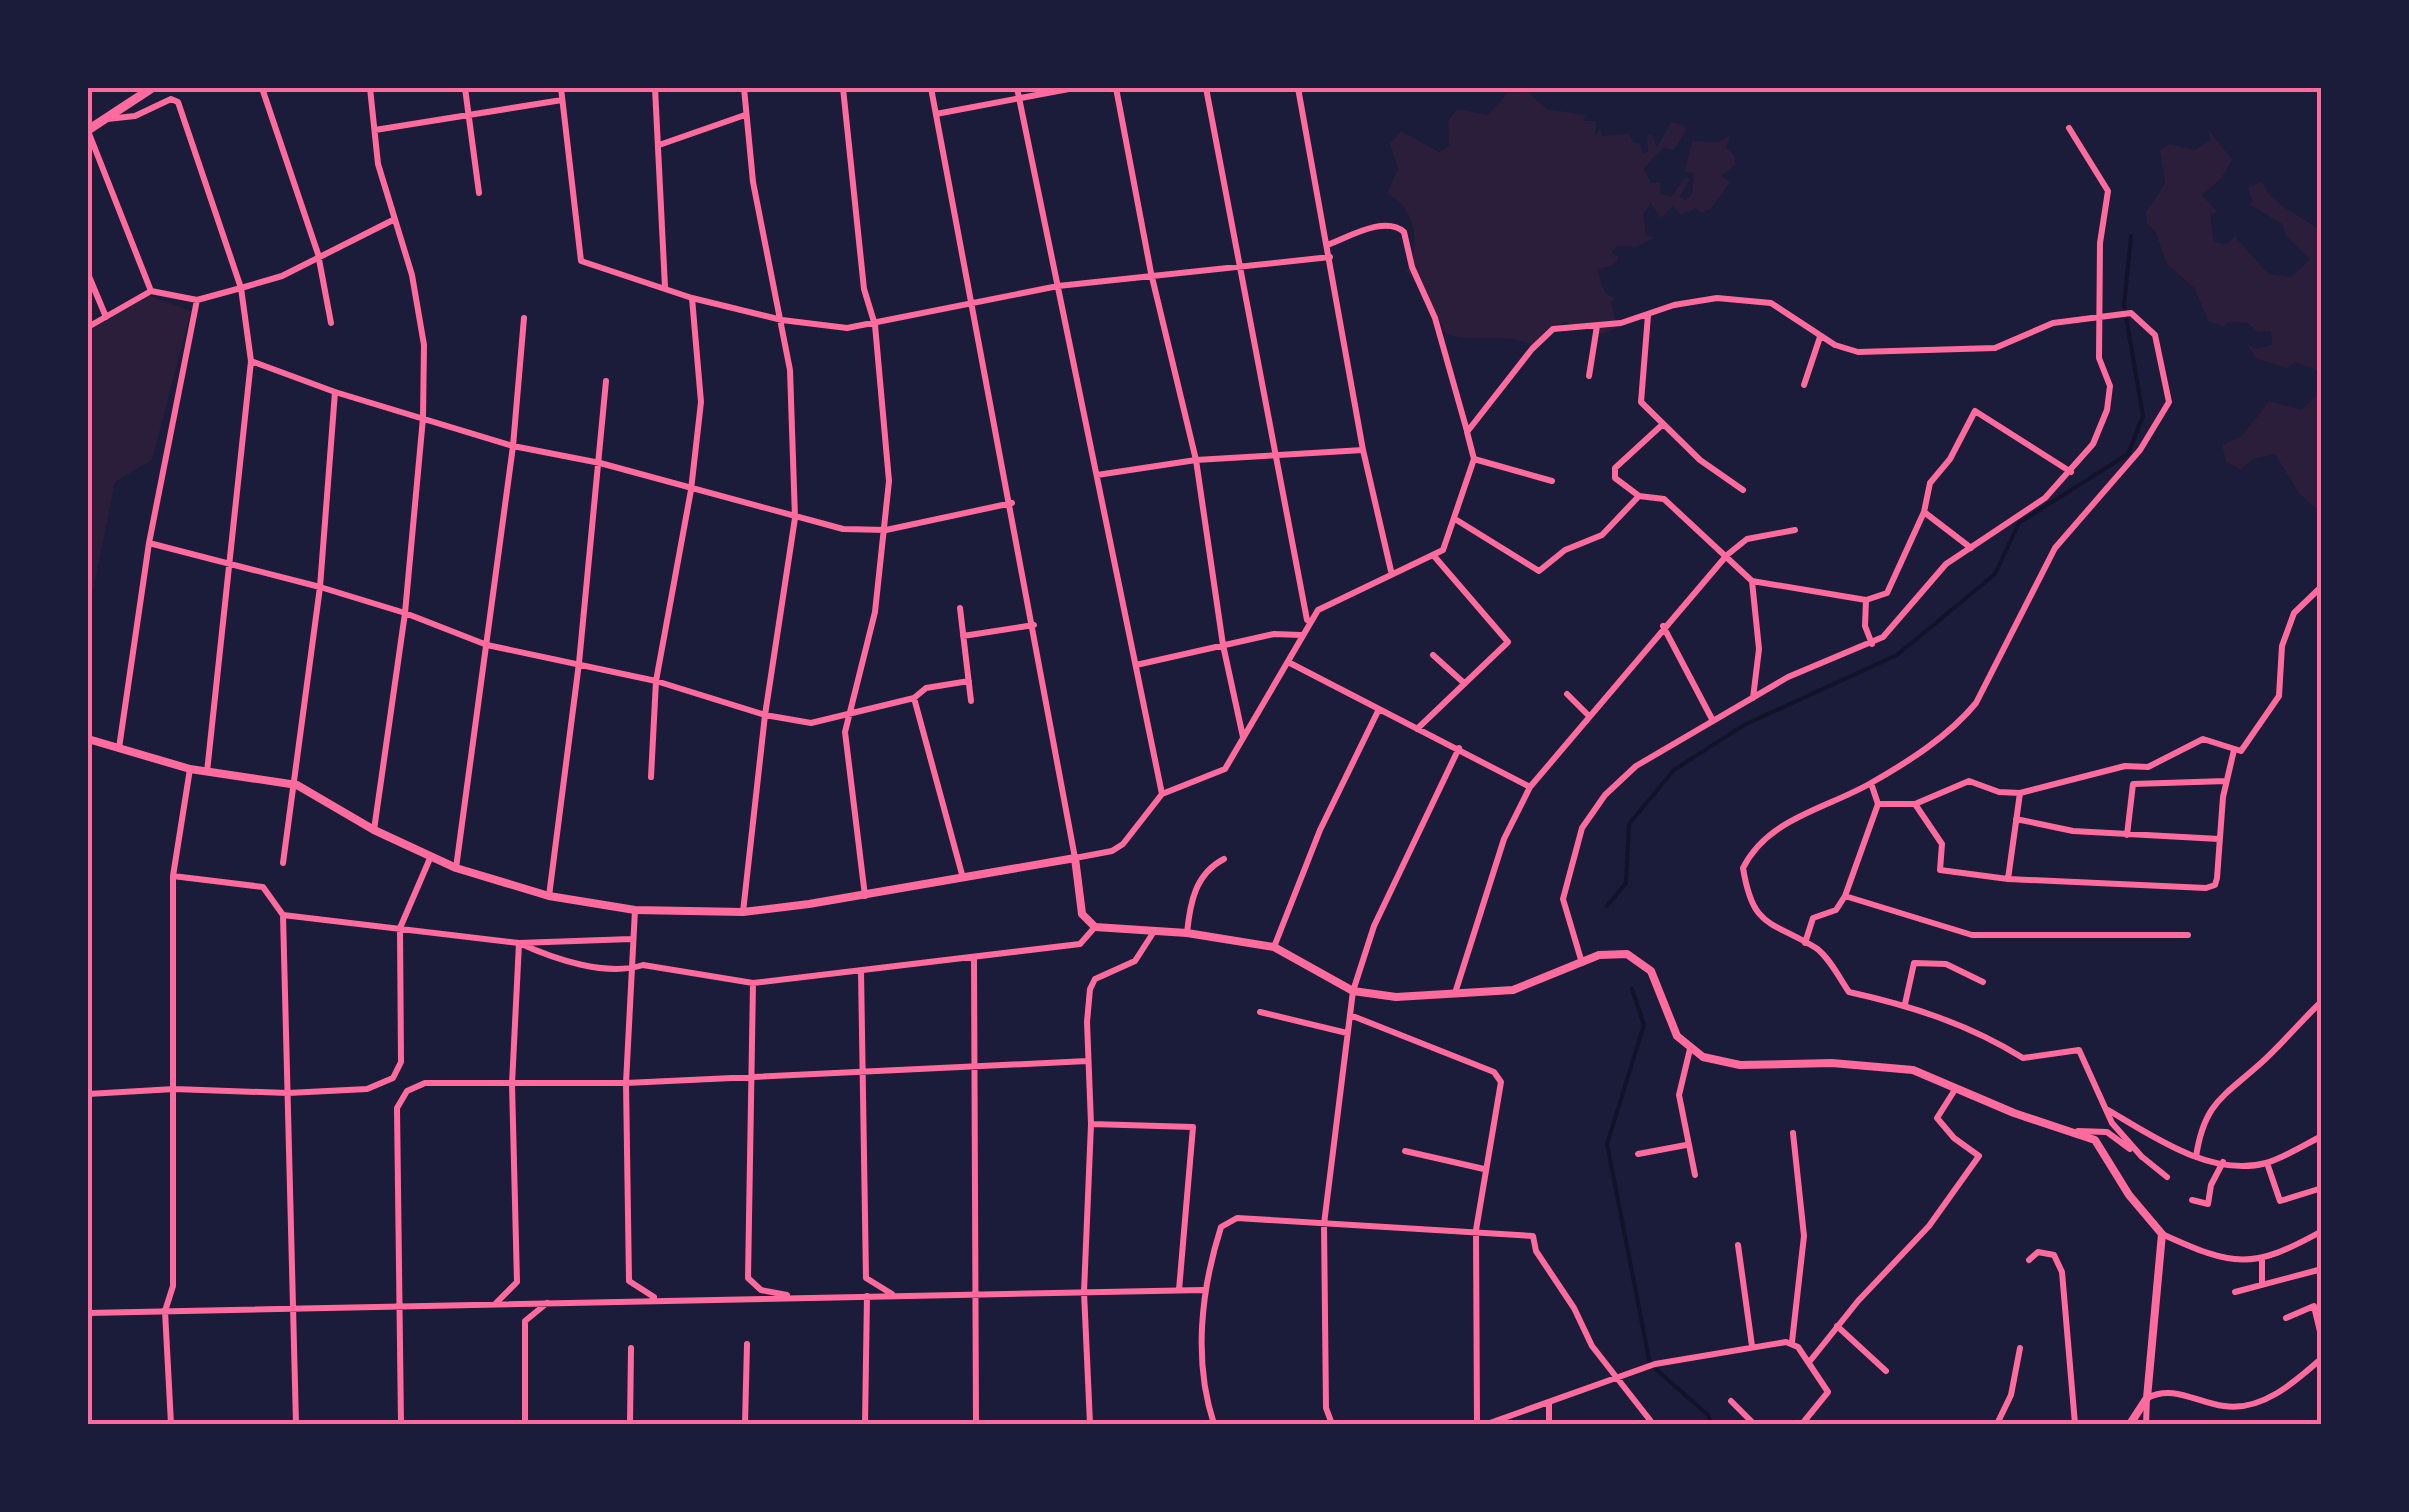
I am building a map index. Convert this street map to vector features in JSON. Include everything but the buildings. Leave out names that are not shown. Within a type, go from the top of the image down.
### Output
[{"type":"main road","points":[[88,131],[152,88]]},
{"type":"street","points":[[262,88],[318,254],[330,322]]},
{"type":"street","points":[[370,88],[378,164],[412,276],[424,345],[423,418],[405,613],[374,830]]},
{"type":"street","points":[[464,88],[479,193]]},
{"type":"street","points":[[561,88],[580,261],[692,298],[782,320],[847,328],[875,325],[972,300],[1058,286],[1151,273],[1330,257]]},
{"type":"street","points":[[654,88],[665,287]]},
{"type":"street","points":[[743,912],[795,518],[790,370],[753,182],[744,88]]},
{"type":"street","points":[[843,88],[864,289],[875,325],[888,481],[875,612],[845,732],[865,896]]},
{"type":"street","points":[[931,88],[1012,502],[1076,858],[1082,914],[1096,926],[1187,933],[1274,946],[1352,990],[1396,997],[1456,990],[1512,990],[1612,952],[1640,960],[1658,984],[1677,1036],[1690,1050],[1740,1065],[1832,1064],[1914,1070],[2014,1113],[2078,1130],[2106,1132],[2167,1177]]},
{"type":"street","points":[[936,114],[1018,92],[1074,88]]},
{"type":"street","points":[[1116,88],[1151,273],[1196,460],[1223,646],[1242,737]]},
{"type":"street","points":[[1206,88],[1307,621]]},
{"type":"street","points":[[1298,88],[1363,450],[1391,571]]},
{"type":"street","points":[[1018,92],[1162,794]]},
{"type":"street","points":[[105,119],[135,116],[171,99],[178,102],[241,288],[251,360],[207,772]]},
{"type":"street","points":[[375,130],[562,100]]},
{"type":"street","points":[[658,145],[745,115]]},
{"type":"street","points":[[1582,963],[1562,899],[1582,828],[1605,796],[1636,766],[1788,677],[1883,637],[1946,564],[2045,498],[2094,444],[2107,410],[2110,386],[2099,358],[2100,242],[2108,191],[2069,128]]},
{"type":"street","points":[[88,131],[151,291]]},
{"type":"street","points":[[88,327],[151,291],[197,300],[282,276],[318,254],[393,220]]},
{"type":"street","points":[[88,739],[190,769],[296,785],[374,830],[456,868],[550,896],[635,910],[743,912],[865,896],[1076,858],[1123,844],[1162,794],[1225,768],[1288,662],[1307,621],[1331,602],[1391,571],[1434,556],[1448,542],[1474,458],[1435,318],[1412,267],[1404,232],[1393,224],[1383,225],[1328,245]]},
{"type":"street","points":[[88,274],[106,317]]},
{"type":"street","points":[[651,776],[656,681],[691,490],[701,402],[692,298]]},
{"type":"street","points":[[1467,432],[1532,349],[1553,329],[1597,326],[1674,305],[1742,298],[1772,303],[1820,336],[1858,352],[1995,348],[2053,323],[2131,313],[2155,336],[2169,402],[2140,450],[2055,548],[1976,703],[1958,725],[1871,783],[1772,831],[1743,868],[1756,914],[1777,931],[1820,950],[1849,992],[1905,1004],[1980,1032],[2023,1058],[2079,1050],[2112,1123],[2142,1157]]},
{"type":"street","points":[[119,750],[149,544],[197,300]]},
{"type":"street","points":[[1648,314],[1638,396],[1700,460],[1743,490]]},
{"type":"street","points":[[456,868],[513,446],[524,318]]},
{"type":"street","points":[[1589,376],[1597,326]]},
{"type":"street","points":[[1804,386],[1820,336]]},
{"type":"street","points":[[251,360],[335,392],[513,446],[600,463],[842,529],[886,530],[1012,502]]},
{"type":"street","points":[[550,896],[579,663],[606,382]]},
{"type":"street","points":[[284,863],[320,586],[335,392]]},
{"type":"street","points":[[1663,424],[1615,468],[1614,478],[1638,496],[1664,499],[1752,581],[1866,600],[1888,594],[1924,512],[1930,484],[1950,459],[1975,411],[2071,472]]},
{"type":"street","points":[[1097,476],[1196,460],[1363,450]]},
{"type":"street","points":[[1474,458],[1552,481]]},
{"type":"street","points":[[1455,519],[1539,571],[1565,550],[1602,536],[1638,496]]},
{"type":"street","points":[[1924,512],[1972,548]]},
{"type":"street","points":[[1456,990],[1504,839],[1530,787],[1727,555],[1747,539],[1794,530]]},
{"type":"street","points":[[149,544],[228,560],[320,586],[405,613],[487,646],[656,681],[766,716],[811,724],[914,698],[926,688],[968,681]]},
{"type":"street","points":[[1416,729],[1506,647],[1506,637],[1434,556]]},
{"type":"street","points":[[1752,581],[1759,650],[1754,698]]},
{"type":"street","points":[[1915,804],[1942,844],[1940,870],[2008,879],[2206,888],[2215,885],[2226,780],[2237,750],[2279,696],[2282,646],[2294,612],[2322,586]]},
{"type":"street","points":[[1866,600],[1865,626],[1872,644]]},
{"type":"street","points":[[960,608],[971,701]]},
{"type":"street","points":[[963,636],[1034,626]]},
{"type":"street","points":[[1663,626],[1714,721]]},
{"type":"street","points":[[1136,664],[1274,634],[1301,635]]},
{"type":"street","points":[[1433,655],[1464,683]]},
{"type":"street","points":[[1288,662],[1530,787]]},
{"type":"street","points":[[1568,694],[1588,715]]},
{"type":"street","points":[[914,698],[963,878]]},
{"type":"street","points":[[1274,946],[1330,806],[1379,709]]},
{"type":"street","points":[[1878,804],[1915,804],[1968,782],[1999,792],[2020,793],[2125,766],[2148,767],[2203,739],[2237,750]]},
{"type":"street","points":[[1332,1424],[1326,1408],[1324,1224],[1352,990],[1374,926],[1459,748]]},
{"type":"street","points":[[2148,767],[2151,782]]},
{"type":"street","points":[[171,1424],[166,1311],[173,1286],[173,876],[190,769]]},
{"type":"street","points":[[2127,834],[2133,784],[2226,780]]},
{"type":"street","points":[[1805,944],[1814,918],[1836,910],[1844,896],[1878,804],[1871,783]]},
{"type":"street","points":[[2008,879],[2020,793]]},
{"type":"street","points":[[2016,819],[2073,831],[2220,839]]},
{"type":"street","points":[[88,1094],[174,1089],[288,1093],[368,1090],[393,1078],[401,1062],[400,928],[431,856]]},
{"type":"street","points":[[1187,933],[1198,884],[1210,866],[1224,859]]},
{"type":"street","points":[[173,876],[263,888],[284,915],[296,1424]]},
{"type":"street","points":[[1844,896],[1972,935],[2188,935]]},
{"type":"street","points":[[635,910],[628,970],[626,1084],[629,1282],[642,1293],[664,1300]]},
{"type":"street","points":[[284,915],[519,943],[632,939]]},
{"type":"street","points":[[519,943],[549,956],[628,970],[644,965],[753,983],[1080,944],[1096,926]]},
{"type":"street","points":[[1090,1424],[1084,1292],[1091,1124],[1087,1061],[1091,984],[1135,961],[1153,933]]},
{"type":"street","points":[[496,1304],[517,1282],[512,1084],[519,943]]},
{"type":"street","points":[[974,958],[972,1294],[976,1424]]},
{"type":"street","points":[[1905,1004],[1914,964],[1946,964],[1983,982]]},
{"type":"street","points":[[861,971],[866,1278],[896,1296]]},
{"type":"street","points":[[753,983],[748,1278],[760,1290],[798,1298]]},
{"type":"street","points":[[2196,1156],[2201,1124],[2219,1095],[2261,1063],[2322,1001]]},
{"type":"street","points":[[1260,1012],[1347,1033]]},
{"type":"street","points":[[1350,1015],[1499,1076],[1476,1230],[1477,1424]]},
{"type":"street","points":[[1690,1050],[1680,1078],[1686,1145],[1695,1174]]},
{"type":"street","points":[[401,1424],[397,1108],[407,1091],[424,1083],[626,1084],[1087,1061]]},
{"type":"street","points":[[1810,1361],[1837,1326],[1930,1226],[1980,1156],[1954,1138],[1936,1118],[1956,1088]]},
{"type":"street","points":[[2106,1109],[2196,1156],[2223,1162],[2267,1162],[2321,1136]]},
{"type":"street","points":[[1091,1124],[1193,1127],[1178,1290]]},
{"type":"street","points":[[2078,1130],[2096,1140],[2129,1195],[2162,1234],[2209,1256],[2274,1258],[2322,1231]]},
{"type":"street","points":[[1793,1133],[1804,1236],[1792,1342],[1810,1361],[1828,1392],[1802,1424]]},
{"type":"street","points":[[1638,1154],[1686,1145]]},
{"type":"street","points":[[1405,1151],[1484,1169]]},
{"type":"street","points":[[2192,1200],[2208,1204],[2210,1185],[2223,1162]]},
{"type":"street","points":[[2267,1162],[2280,1201],[2322,1188]]},
{"type":"street","points":[[1214,1424],[1204,1396],[1203,1290],[1221,1227],[1228,1221],[1476,1230],[1533,1236],[1536,1251],[1615,1379],[1653,1424]]},
{"type":"street","points":[[2146,1424],[2162,1234]]},
{"type":"street","points":[[1738,1244],[1752,1346]]},
{"type":"street","points":[[2029,1260],[2038,1252],[2054,1255],[2062,1272],[2075,1424]]},
{"type":"street","points":[[2262,1259],[2262,1285]]},
{"type":"street","points":[[2236,1292],[2322,1269]]},
{"type":"street","points":[[88,1312],[1203,1290]]},
{"type":"street","points":[[865,1424],[866,1296]]},
{"type":"street","points":[[524,1424],[525,1320],[547,1303]]},
{"type":"street","points":[[2286,1318],[2314,1306],[2322,1340]]},
{"type":"street","points":[[1837,1326],[1886,1370]]},
{"type":"street","points":[[1487,1424],[1651,1365],[1792,1342]]},
{"type":"street","points":[[745,1424],[747,1344]]},
{"type":"street","points":[[630,1424],[631,1348]]},
{"type":"street","points":[[1997,1424],[2011,1395],[2020,1348]]},
{"type":"street","points":[[2130,1424],[2148,1398],[2159,1392],[2191,1395],[2226,1407],[2271,1398],[2322,1358]]},
{"type":"street","points":[[1731,1401],[1754,1424]]},
{"type":"street","points":[[1549,1402],[1549,1424]]},
{"type":"shaded area","points":[[1505,88],[1529,88],[1530,94],[1547,109],[1585,115],[1584,121],[1596,121],[1595,136],[1600,129],[1602,136],[1629,134],[1634,143],[1640,143],[1643,153],[1648,152],[1647,136],[1652,134],[1657,147],[1671,122],[1684,125],[1686,130],[1674,150],[1663,148],[1643,169],[1651,183],[1661,183],[1660,193],[1671,197],[1685,177],[1690,179],[1680,196],[1685,200],[1692,194],[1694,173],[1684,172],[1692,141],[1719,142],[1730,135],[1726,148],[1734,155],[1735,165],[1721,176],[1730,182],[1711,209],[1700,213],[1696,208],[1681,215],[1673,206],[1661,218],[1651,203],[1643,214],[1646,235],[1655,238],[1636,247],[1617,246],[1612,253],[1619,257],[1612,266],[1597,269],[1605,293],[1615,299],[1611,302],[1617,328],[1603,334],[1564,322],[1537,348],[1515,340],[1457,337],[1446,334],[1431,303],[1406,271],[1414,250],[1413,228],[1404,207],[1387,194],[1398,169],[1390,143],[1401,131],[1439,152],[1449,146],[1448,122],[1457,109],[1488,115],[1508,93]]},
{"type":"shaded area","points":[[2209,130],[2232,160],[2221,179],[2202,195],[2217,212],[2210,214],[2214,242],[2227,244],[2235,236],[2268,274],[2291,277],[2310,259],[2286,235],[2282,224],[2249,204],[2253,202],[2248,188],[2262,181],[2279,204],[2321,232],[2321,371],[2295,362],[2287,368],[2257,359],[2246,343],[2256,349],[2272,345],[2271,331],[2258,332],[2247,323],[2229,322],[2224,327],[2208,321],[2195,289],[2167,264],[2155,231],[2147,223],[2146,212],[2165,183],[2160,150],[2170,144],[2195,150],[2210,140]]},
{"type":"shaded area","points":[[150,296],[191,311],[152,460],[115,482],[88,616],[88,330]]},
{"type":"shaded area","points":[[2321,391],[2321,513],[2299,493],[2275,454],[2253,459],[2241,470],[2226,461],[2222,445],[2242,436],[2269,401],[2302,410]]},
{"type":"waterway","points":[[1607,906],[1626,883],[1629,824],[1674,770],[1744,725],[1897,655],[1995,574],[2019,523],[2128,454],[2143,416],[2124,305],[2131,236]]},
{"type":"waterway","points":[[1632,989],[1644,1025],[1607,1144],[1650,1364],[1708,1415],[1711,1424]]}]
